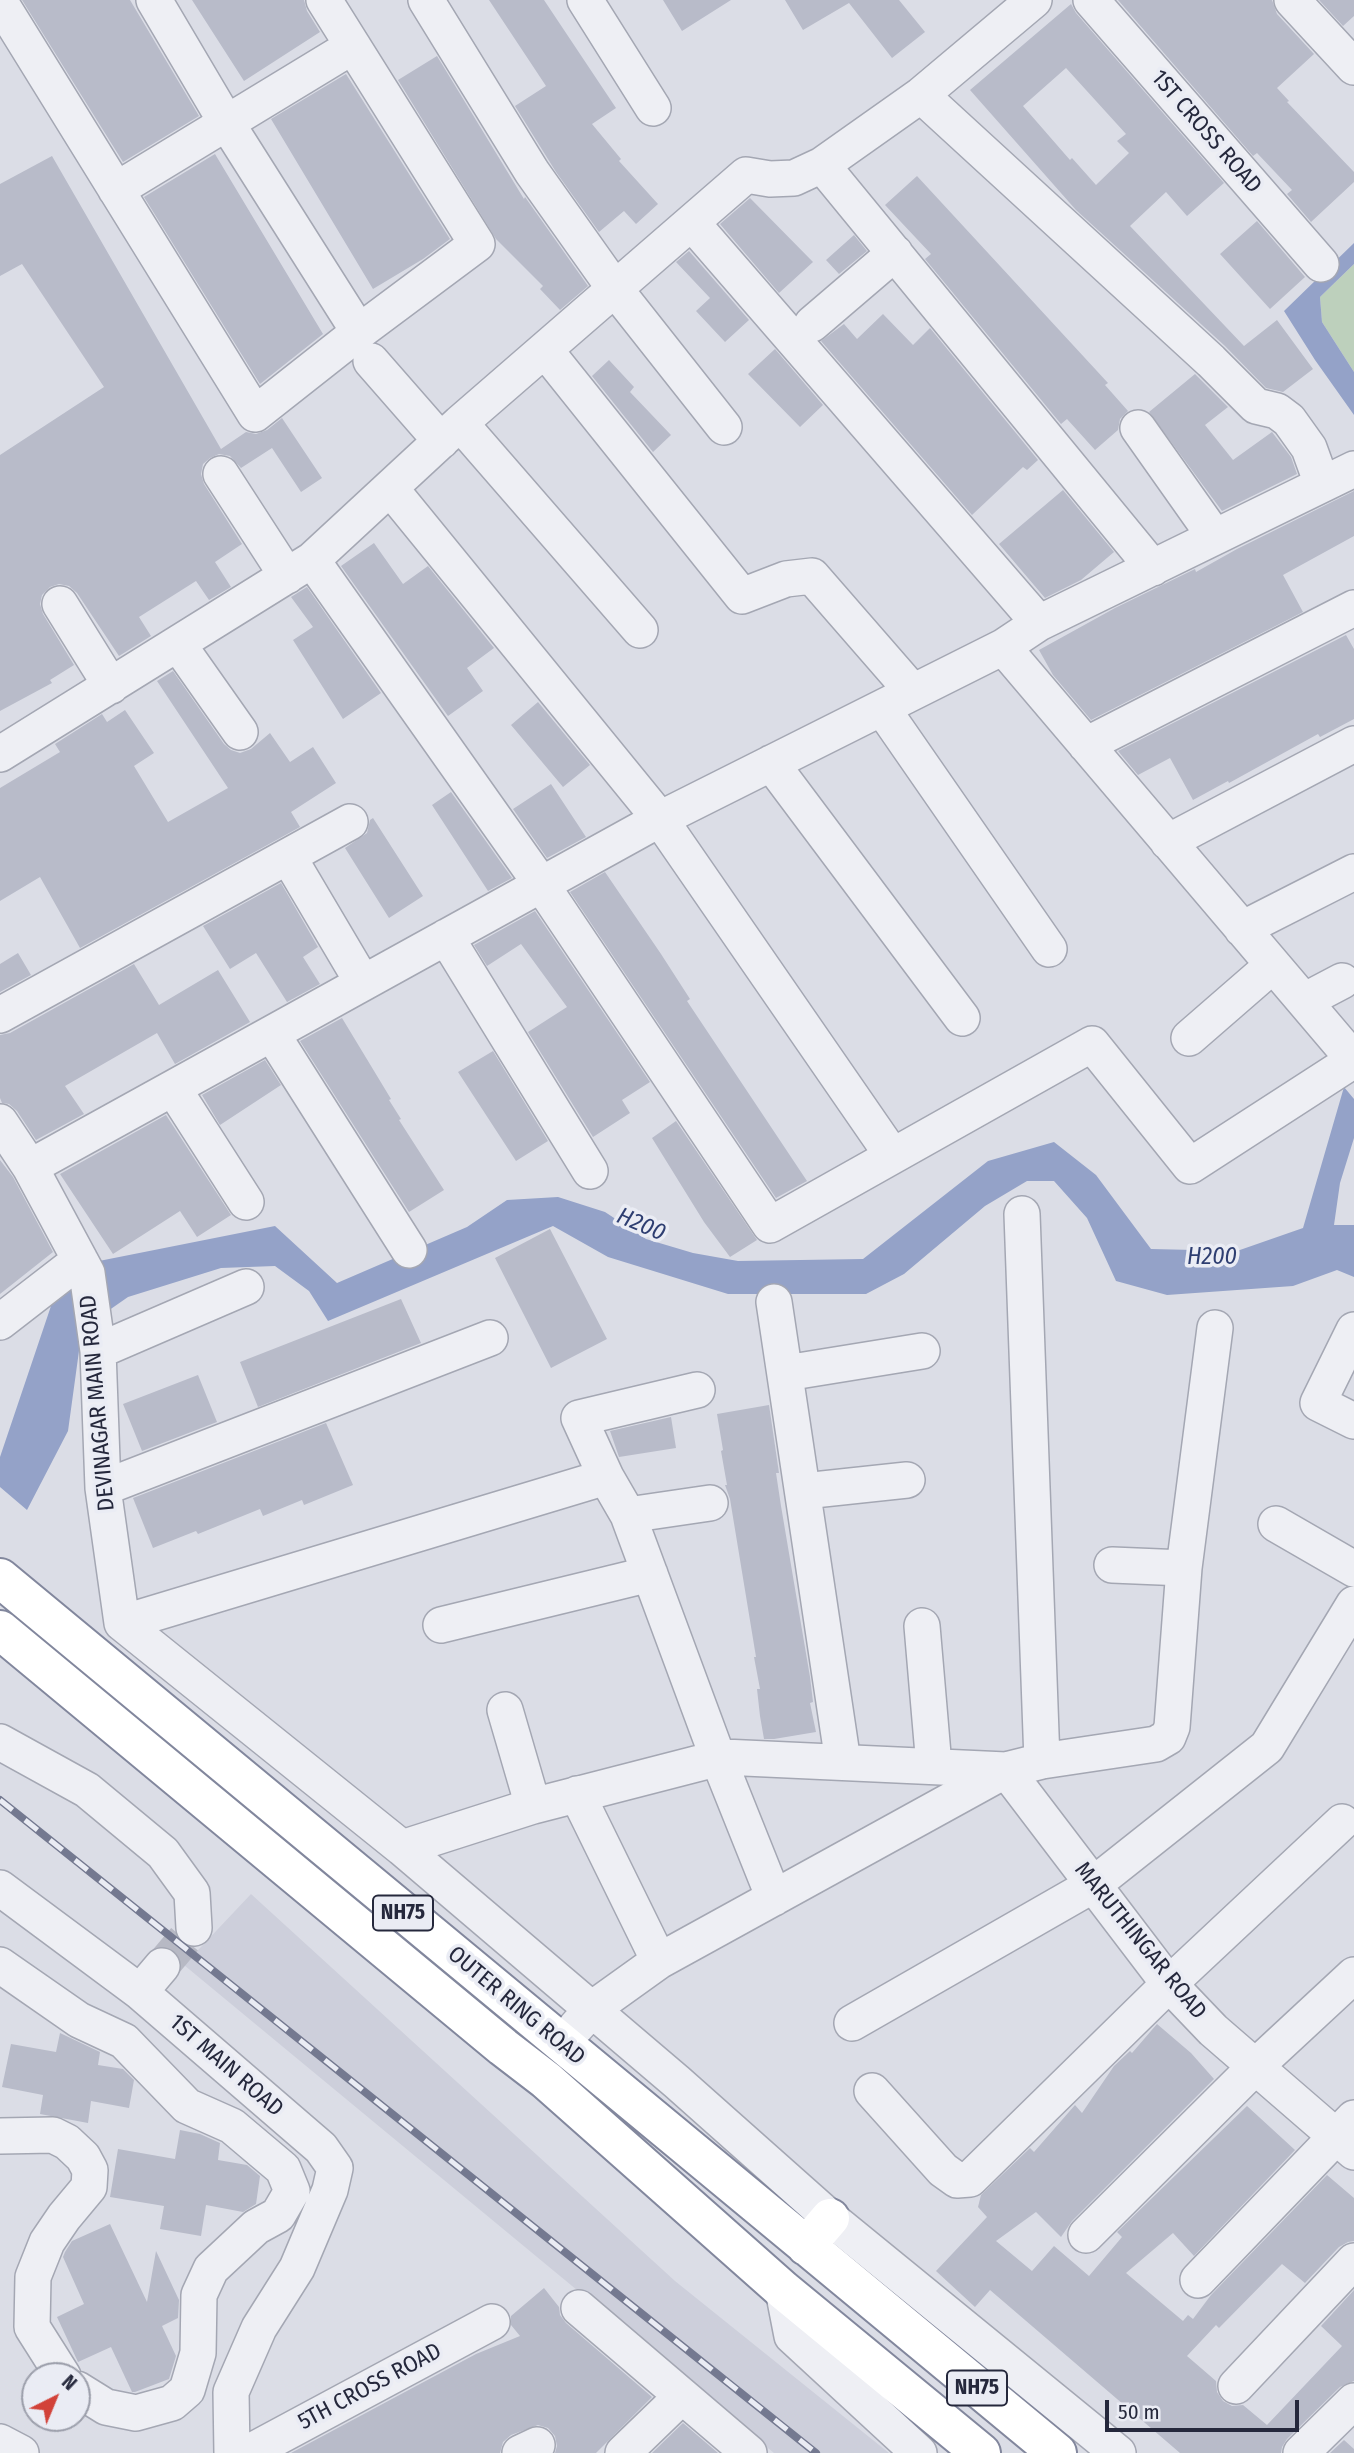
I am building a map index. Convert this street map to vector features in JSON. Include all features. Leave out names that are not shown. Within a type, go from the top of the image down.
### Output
[{"type":"highway","name":"OUTER RING ROAD","points":[[0,1578],[561,2043],[818,2232]]},
{"type":"highway","name":"OUTER RING ROAD","points":[[0,1630],[546,2080],[783,2290]]},
{"type":"highway","name":"NH75","points":[[818,2232],[1056,2453]]},
{"type":"highway","name":"NH75","points":[[783,2290],[981,2453]]},
{"type":"street","points":[[154,0],[365,346],[640,630]]},
{"type":"street","points":[[0,2],[256,414],[365,346],[477,244],[324,0]]},
{"type":"street","points":[[585,0],[653,108]]},
{"type":"street","points":[[0,754],[300,568],[451,432],[746,175],[771,179],[794,178],[822,164],[921,95],[1034,0]]},
{"type":"street","name":"1ST CROSS ROAD","points":[[1091,0],[1321,264]]},
{"type":"street","points":[[1292,0],[1354,67]]},
{"type":"street","points":[[433,2],[532,172],[615,289],[724,427]]},
{"type":"street","points":[[116,190],[353,46]]},
{"type":"street","points":[[921,95],[1201,352],[1256,406],[1277,411],[1289,420],[1310,448],[1322,484]]},
{"type":"street","points":[[822,164],[1153,568]]},
{"type":"street","points":[[692,223],[1039,623]]},
{"type":"street","points":[[812,324],[895,253]]},
{"type":"street","points":[[545,350],[742,596],[786,579],[812,576],[913,692]]},
{"type":"street","points":[[1138,428],[1215,537]]},
{"type":"street","points":[[12,1151],[173,1088],[660,819],[1003,647],[1039,623],[1354,469]]},
{"type":"street","points":[[221,474],[300,568],[541,884],[770,1225],[1092,1044],[1190,1166],[1354,1060],[1003,647]]},
{"type":"street","points":[[390,488],[660,819],[892,1155]]},
{"type":"street","points":[[60,604],[111,686]]},
{"type":"street","points":[[1086,745],[1354,608]]},
{"type":"street","points":[[178,644],[240,732]]},
{"type":"street","points":[[882,708],[1049,949]]},
{"type":"street","points":[[1168,842],[1354,744]]},
{"type":"street","points":[[771,763],[962,1018]]},
{"type":"street","points":[[0,1015],[350,822]]},
{"type":"street","points":[[295,868],[363,983]]},
{"type":"street","points":[[1242,929],[1354,872]]},
{"type":"street","points":[[446,937],[590,1171]]},
{"type":"street","points":[[1189,1038],[1273,965]]},
{"type":"street","points":[[1304,1001],[1342,981]]},
{"type":"street","points":[[272,1034],[409,1250]]},
{"type":"street","points":[[173,1088],[246,1202]]},
{"type":"street","name":"DEVINAGAR MAIN ROAD","points":[[12,1151],[84,1266],[97,1340],[103,1488],[122,1623]]},
{"type":"street","points":[[1022,1214],[1042,1762]]},
{"type":"street","points":[[0,1322],[84,1266]]},
{"type":"street","points":[[97,1340],[246,1287]]},
{"type":"street","points":[[774,1302],[843,1762]]},
{"type":"street","points":[[402,1847],[533,1806],[718,1759],[1006,1770],[1156,1744],[1168,1737],[1172,1727],[1184,1568],[1215,1328]]},
{"type":"street","points":[[1354,1330],[1318,1402],[1354,1422]]},
{"type":"street","points":[[103,1488],[490,1338]]},
{"type":"street","points":[[786,1373],[922,1351]]},
{"type":"street","points":[[697,1391],[579,1418],[606,1477],[628,1515],[718,1759],[774,1898]]},
{"type":"street","points":[[122,1623],[606,1477]]},
{"type":"street","points":[[804,1492],[906,1480]]},
{"type":"street","points":[[628,1515],[710,1503]]},
{"type":"street","points":[[1276,1524],[1354,1569]]},
{"type":"street","points":[[1112,1565],[1184,1568]]},
{"type":"street","points":[[441,1625],[650,1574]]},
{"type":"street","points":[[852,2023],[1093,1885],[1267,1747],[1354,1604]]},
{"type":"street","points":[[122,1623],[402,1847],[592,2010],[818,2232],[1118,2453]]},
{"type":"street","points":[[922,1626],[934,1766]]},
{"type":"street","points":[[505,1710],[533,1806]]},
{"type":"street","points":[[0,1742],[87,1790],[163,1853],[192,1893],[194,1928]]},
{"type":"street","points":[[561,2043],[592,2010],[659,1961],[1006,1770]]},
{"type":"street","name":"MARUTHINGAR ROAD","points":[[1006,1770],[1169,1984],[1213,2030],[1348,2135]]},
{"type":"street","points":[[577,1794],[659,1961]]},
{"type":"street","points":[[872,2091],[943,2171],[957,2180],[970,2179],[1169,1984],[1342,1822]]},
{"type":"street","name":"1ST MAIN ROAD","points":[[0,1888],[151,1979],[321,2148],[335,2168],[330,2190],[297,2268],[254,2338],[231,2392],[232,2453]]},
{"type":"street","points":[[0,1965],[79,2020],[124,2041],[187,2106],[232,2126],[283,2169],[292,2191],[278,2215],[256,2227],[211,2269],[199,2295],[198,2353],[187,2390],[172,2403],[136,2413],[106,2407],[91,2398]]},
{"type":"street","points":[[1086,2235],[1256,2066],[1354,1975]]},
{"type":"street","points":[[0,2136],[53,2135],[67,2142],[83,2157],[90,2170],[89,2187],[47,2242],[33,2277],[32,2327],[54,2362]]},
{"type":"street","points":[[1198,2280],[1348,2135]]},
{"type":"street","points":[[1236,2386],[1354,2261]]},
{"type":"street","points":[[783,2290],[792,2336],[919,2453]]},
{"type":"street","points":[[579,2308],[749,2453]]},
{"type":"street","name":"5TH CROSS ROAD","points":[[248,2453],[492,2322]]},
{"type":"street","points":[[623,2453],[682,2396]]},
{"type":"street","points":[[1301,2453],[1354,2402]]},
{"type":"street","points":[[0,2442],[21,2453]]},
{"type":"shaded area","points":[[251,1894],[675,2281],[889,2453],[774,2453],[184,1965]]},
{"type":"green space","points":[[1354,264],[1354,372],[1322,322],[1320,297]]},
{"type":"water","points":[[1354,243],[1354,264],[1320,297],[1322,322],[1354,372],[1354,415],[1284,311]]},
{"type":"water","name":"H200","points":[[1344,1087],[1354,1099],[1354,1138],[1340,1183],[1334,1225],[1354,1225],[1354,1277],[1337,1270],[1293,1286],[1167,1295],[1116,1281],[1087,1218],[1054,1181],[1027,1181],[985,1206],[904,1274],[866,1294],[728,1294],[608,1257],[553,1226],[328,1321],[309,1291],[275,1266],[221,1268],[128,1297],[82,1329],[68,1431],[27,1510],[0,1487],[0,1457],[51,1306],[75,1287],[99,1261],[275,1226],[337,1283],[467,1227],[507,1200],[558,1197],[605,1212],[646,1239],[693,1253],[738,1261],[863,1259],[988,1161],[1054,1142],[1096,1175],[1151,1249],[1237,1251],[1303,1228]]},
{"type":"building","points":[[22,0],[130,0],[199,116],[123,162]]},
{"type":"building","points":[[192,0],[304,0],[307,11],[320,32],[244,81]]},
{"type":"building","points":[[489,0],[544,0],[616,108],[592,124],[621,159],[619,161],[658,204],[636,224],[624,211],[599,232],[556,172],[515,106],[546,86]]},
{"type":"building","points":[[663,0],[731,0],[682,31]]},
{"type":"building","points":[[785,0],[899,0],[925,32],[892,58],[849,3],[803,30]]},
{"type":"building","points":[[1118,0],[1272,0],[1277,14],[1314,54],[1277,88],[1354,172],[1354,182],[1311,222],[1287,194],[1292,190],[1257,153],[1253,156]]},
{"type":"building","points":[[1319,0],[1354,0],[1354,16],[1343,26]]},
{"type":"building","points":[[1071,4],[1224,183],[1187,216],[1166,192],[1130,226],[1244,346],[1277,320],[1313,369],[1283,392],[1266,388],[1225,346],[1076,210],[970,90]],"holes":[[[1066,68],[1126,134],[1117,141],[1129,153],[1096,185],[1072,158],[1070,160],[1023,106]]]},
{"type":"building","points":[[437,56],[524,199],[525,197],[588,286],[560,310],[540,289],[543,286],[496,239],[398,80]]},
{"type":"building","points":[[346,74],[450,239],[373,289],[271,119]]},
{"type":"building","points":[[215,154],[323,334],[260,384],[144,197]]},
{"type":"building","points":[[52,156],[221,449],[246,432],[256,434],[267,430],[282,418],[322,478],[301,492],[272,448],[241,468],[230,456],[219,454],[210,458],[203,464],[201,474],[204,484],[242,544],[215,562],[231,587],[209,600],[196,581],[139,617],[151,636],[119,656],[77,593],[69,586],[59,584],[50,587],[42,595],[40,604],[43,614],[74,665],[50,680],[52,683],[0,711],[0,455],[104,387],[22,264],[0,276],[0,184]]},
{"type":"building","points":[[917,176],[1108,383],[1105,385],[1128,411],[1120,419],[1118,430],[1095,450],[1067,419],[1061,424],[925,259],[931,254],[885,205]]},
{"type":"building","points":[[750,198],[813,262],[779,293],[720,224]]},
{"type":"building","points":[[1257,221],[1305,277],[1270,309],[1220,254]]},
{"type":"building","points":[[854,235],[867,251],[839,274],[826,260]]},
{"type":"building","points":[[689,251],[749,320],[725,342],[696,311],[710,298],[676,262]]},
{"type":"building","points":[[883,314],[913,345],[930,328],[1038,460],[1027,470],[1023,467],[972,515],[821,341],[844,324],[857,339]]},
{"type":"building","points":[[775,349],[823,405],[800,427],[748,374]]},
{"type":"building","points":[[609,360],[634,387],[630,392],[671,435],[653,452],[592,376]]},
{"type":"building","points":[[1195,374],[1228,407],[1205,425],[1233,460],[1272,432],[1291,457],[1297,474],[1222,511],[1149,412]]},
{"type":"building","points":[[1063,490],[1114,552],[1081,580],[1045,598],[999,544]]},
{"type":"building","points":[[1354,491],[1354,536],[1283,575],[1303,612],[1091,720],[1053,675],[1039,650],[1115,608],[1195,569],[1196,572]]},
{"type":"building","points":[[374,543],[403,584],[428,566],[494,648],[467,668],[483,691],[448,716],[341,566]]},
{"type":"building","points":[[307,587],[381,693],[343,719],[293,640],[313,627],[291,597]]},
{"type":"building","points":[[1346,635],[1354,649],[1354,719],[1320,737],[1318,734],[1193,800],[1170,758],[1138,775],[1118,751]]},
{"type":"building","points":[[173,671],[231,750],[240,753],[251,749],[270,733],[290,762],[313,747],[336,783],[291,812],[300,827],[80,948],[40,877],[0,901],[0,788],[60,752],[55,744],[102,714],[107,722],[125,710],[154,753],[134,766],[168,822],[228,788],[157,681]]},
{"type":"building","points":[[538,702],[590,765],[563,787],[511,725]]},
{"type":"building","points":[[551,784],[586,837],[547,858],[513,809]]},
{"type":"building","points":[[451,792],[512,878],[488,891],[432,805]]},
{"type":"building","points":[[373,818],[423,896],[389,918],[345,848],[367,833]]},
{"type":"building","points":[[605,872],[807,1181],[776,1198],[570,892]]},
{"type":"building","points":[[281,883],[318,947],[303,957],[320,984],[287,1002],[256,953],[230,969],[203,926]]},
{"type":"building","points":[[535,911],[650,1082],[622,1100],[630,1113],[593,1137],[528,1032],[567,1007],[521,944],[487,966],[474,945]]},
{"type":"building","points":[[18,953],[31,975],[0,992],[0,964]]},
{"type":"building","points":[[134,964],[159,1005],[218,970],[250,1022],[175,1064],[157,1033],[65,1086],[84,1114],[36,1140],[17,1111],[9,1104],[2,1103],[0,1098],[0,1035],[10,1033]]},
{"type":"building","points":[[342,1018],[391,1099],[389,1100],[401,1119],[399,1120],[444,1190],[409,1212],[300,1041]]},
{"type":"building","points":[[493,1051],[548,1141],[516,1161],[458,1072]]},
{"type":"building","points":[[265,1060],[281,1085],[220,1125],[202,1095]]},
{"type":"building","points":[[166,1115],[231,1215],[197,1237],[180,1211],[113,1254],[60,1174]]},
{"type":"building","points":[[676,1121],[757,1240],[730,1257],[704,1222],[652,1138]]},
{"type":"building","points":[[0,1160],[13,1177],[53,1252],[0,1294]]},
{"type":"building","points":[[550,1229],[607,1339],[551,1368],[495,1258]]},
{"type":"building","points":[[401,1299],[421,1343],[258,1407],[240,1362]]},
{"type":"building","points":[[198,1375],[217,1422],[142,1451],[123,1404]]},
{"type":"building","points":[[769,1405],[779,1473],[776,1473],[810,1677],[813,1702],[810,1703],[816,1732],[764,1739],[757,1689],[760,1689],[756,1657],[730,1499],[725,1485],[717,1414]]},
{"type":"building","points":[[671,1417],[676,1448],[619,1457],[610,1431]]},
{"type":"building","points":[[326,1423],[353,1485],[304,1505],[302,1500],[263,1516],[260,1509],[198,1534],[196,1531],[153,1548],[133,1498]]},
{"type":"building","points":[[1157,2024],[1191,2053],[1214,2079],[1072,2221],[1061,2237],[1036,2212],[996,2241],[1032,2271],[1054,2246],[1089,2276],[1122,2237],[1117,2232],[1247,2106],[1295,2150],[1194,2256],[1173,2233],[1126,2273],[1183,2321],[1188,2315],[1193,2319],[1211,2295],[1327,2175],[1354,2198],[1354,2241],[1339,2247],[1305,2283],[1282,2264],[1219,2328],[1216,2325],[1187,2356],[1216,2381],[1217,2392],[1223,2401],[1232,2406],[1243,2405],[1267,2425],[1342,2346],[1321,2326],[1354,2290],[1354,2381],[1340,2387],[1287,2439],[1281,2453],[1180,2453],[990,2290],[975,2307],[936,2271],[987,2217],[978,2207],[981,2195],[1030,2148],[1034,2152],[1075,2105],[1082,2113],[1114,2066],[1130,2051],[1132,2053]]},
{"type":"building","points":[[60,2033],[100,2052],[98,2065],[123,2069],[134,2080],[129,2108],[91,2101],[88,2123],[40,2114],[43,2095],[2,2087],[11,2044],[56,2052]]},
{"type":"building","points":[[180,2130],[200,2134],[220,2143],[218,2160],[247,2165],[260,2176],[256,2204],[243,2212],[206,2205],[201,2236],[160,2229],[164,2206],[110,2197],[118,2149],[175,2159]]},
{"type":"building","points":[[110,2224],[147,2302],[156,2251],[179,2300],[178,2318],[162,2326],[176,2356],[169,2379],[132,2392],[111,2347],[78,2362],[57,2317],[84,2304],[63,2257],[72,2241]]},
{"type":"building","points":[[544,2288],[559,2307],[560,2315],[566,2323],[652,2397],[596,2453],[555,2453],[555,2436],[548,2428],[538,2425],[511,2435],[503,2442],[500,2453],[291,2453],[476,2354],[520,2336],[511,2325],[511,2316]]},
{"type":"building","points":[[683,2423],[718,2453],[652,2453]]},
{"type":"building","points":[[1344,2440],[1354,2449],[1354,2453],[1330,2453]]},
{"type":"tunnel","points":[[162,1966],[194,1928]]},
{"type":"railway","points":[[0,1800],[816,2453]]}]
